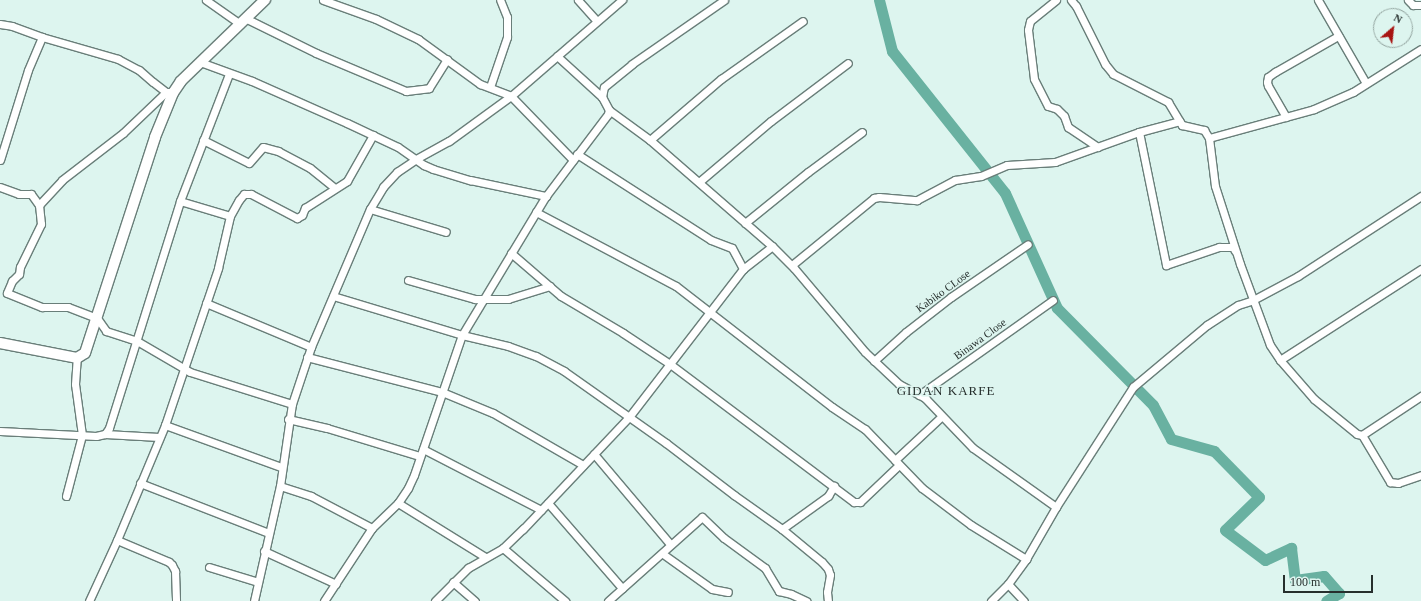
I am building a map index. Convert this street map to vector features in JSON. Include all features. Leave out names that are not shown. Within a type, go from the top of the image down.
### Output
[{"type":"street","points":[[206,0],[243,21],[406,91],[429,88],[447,59]]},
{"type":"street","points":[[39,205],[62,180],[123,133],[169,92],[265,0]]},
{"type":"street","points":[[323,0],[376,19],[411,36],[447,59],[480,84],[511,96],[575,157],[711,240],[732,248],[743,269]]},
{"type":"street","points":[[490,88],[507,37],[507,17],[500,0]]},
{"type":"street","points":[[578,0],[597,21]]},
{"type":"street","points":[[254,601],[264,551],[280,486],[288,419],[292,404],[311,346],[370,208],[383,187],[397,172],[416,159],[449,141],[511,96],[621,0]]},
{"type":"street","points":[[602,97],[604,87],[632,64],[724,0]]},
{"type":"street","points":[[1056,0],[1030,20],[1028,30],[1034,79],[1048,106],[1058,109],[1064,116],[1068,127],[1098,147]]},
{"type":"street","points":[[1071,0],[1076,6],[1105,64],[1113,74],[1168,102],[1180,121],[1188,127],[1204,130],[1209,138],[1215,186],[1240,264]]},
{"type":"street","points":[[1318,0],[1366,83]]},
{"type":"street","points":[[1408,0],[1413,5],[1421,5]]},
{"type":"street","points":[[650,140],[722,79],[803,21]]},
{"type":"street","points":[[0,24],[12,26],[42,37],[118,59],[139,70],[169,92]]},
{"type":"street","points":[[1286,117],[1266,82],[1268,77],[1338,36]]},
{"type":"street","points":[[0,160],[6,146],[28,70],[42,37]]},
{"type":"street","points":[[1209,138],[1314,109],[1353,92],[1421,49]]},
{"type":"street","points":[[557,56],[602,97],[609,110],[650,140],[792,265],[865,352],[899,384],[919,395],[973,448],[1056,507]]},
{"type":"street","points":[[200,62],[229,74],[252,81],[373,135],[398,147],[433,169],[470,180],[546,196]]},
{"type":"street","points":[[698,182],[771,120],[848,63]]},
{"type":"street","points":[[105,434],[109,428],[180,201],[229,74]]},
{"type":"street","points":[[0,343],[77,358],[87,350],[169,92]]},
{"type":"street","points":[[324,601],[372,528],[398,503],[411,482],[462,335],[546,196],[608,114],[609,110]]},
{"type":"street","points":[[792,265],[874,198],[918,200],[956,180],[981,176],[1007,165],[1052,163],[1139,132],[1180,121]]},
{"type":"street","points":[[745,223],[808,172],[862,132]]},
{"type":"street","points":[[1139,132],[1166,265],[1219,247],[1233,246],[1270,345],[1280,360],[1314,399],[1357,434],[1362,435],[1390,482],[1398,483],[1421,475]]},
{"type":"street","points":[[89,601],[117,540],[165,425],[218,268],[230,216],[244,194],[251,194],[297,218],[302,215],[305,208],[347,180],[373,135]]},
{"type":"street","points":[[203,140],[249,163],[263,147],[278,152],[310,168],[335,188]]},
{"type":"street","points":[[0,187],[19,194],[31,194],[39,205],[42,215],[42,224],[19,274],[12,281],[7,293],[42,307],[68,307],[97,318],[106,331],[137,341],[190,372],[292,404]]},
{"type":"street","points":[[991,601],[1008,584],[1026,559],[1056,507],[1133,387],[1207,325],[1238,304],[1253,300],[1298,276],[1421,196]]},
{"type":"street","points":[[180,201],[230,216]]},
{"type":"street","points":[[370,208],[446,232]]},
{"type":"street","points":[[536,212],[676,286],[832,407],[865,429],[922,488],[949,509],[1026,559]]},
{"type":"street","name":"Kabiko CLose","points":[[874,361],[906,332],[951,297],[1028,244]]},
{"type":"street","points":[[435,601],[468,568],[503,548],[548,503],[629,417],[743,269],[772,246]]},
{"type":"street","points":[[511,253],[561,296],[623,333],[670,364],[854,502],[860,502],[942,416]]},
{"type":"street","points":[[1280,360],[1421,269]]},
{"type":"street","points":[[408,280],[467,298],[483,299],[508,299],[550,286]]},
{"type":"street","points":[[333,296],[462,335],[508,346],[536,356],[564,371],[782,529],[828,569],[830,575],[827,592],[828,601]]},
{"type":"street","name":"Binawa Close","points":[[919,395],[1053,300]]},
{"type":"street","points":[[206,303],[311,346]]},
{"type":"street","points":[[307,357],[442,392],[493,413],[583,465]]},
{"type":"street","points":[[66,496],[82,435],[75,384],[77,358]]},
{"type":"street","points":[[1362,435],[1421,396]]},
{"type":"street","points":[[288,419],[422,453],[541,510]]},
{"type":"street","points":[[165,425],[282,468]]},
{"type":"street","points":[[0,431],[96,436],[105,434],[159,437]]},
{"type":"street","points":[[594,454],[670,544]]},
{"type":"street","points":[[140,484],[269,533]]},
{"type":"street","points":[[280,486],[311,496],[372,528]]},
{"type":"street","points":[[782,529],[828,496],[834,486]]},
{"type":"street","points":[[398,503],[485,557]]},
{"type":"street","points":[[548,503],[622,588]]},
{"type":"street","points":[[608,601],[663,554],[670,544],[702,517],[706,519],[724,538],[765,568],[779,591],[791,594],[806,601]]},
{"type":"street","points":[[117,540],[169,562],[172,565],[175,571],[176,601]]},
{"type":"street","points":[[503,548],[565,601]]},
{"type":"street","points":[[264,551],[336,584]]},
{"type":"street","points":[[663,554],[712,589],[728,592]]},
{"type":"street","points":[[209,568],[258,582]]},
{"type":"street","points":[[453,582],[475,601]]},
{"type":"street","points":[[1008,584],[1024,601]]},
{"type":"waterway","points":[[879,0],[892,51],[1005,193],[1057,308],[1153,405],[1171,439],[1214,451],[1259,497],[1225,530],[1265,560],[1291,548],[1295,580],[1324,576],[1339,593],[1326,601]]},
{"type":"district","name":"GIDAN KARFE","points":[[946,391]]}]
